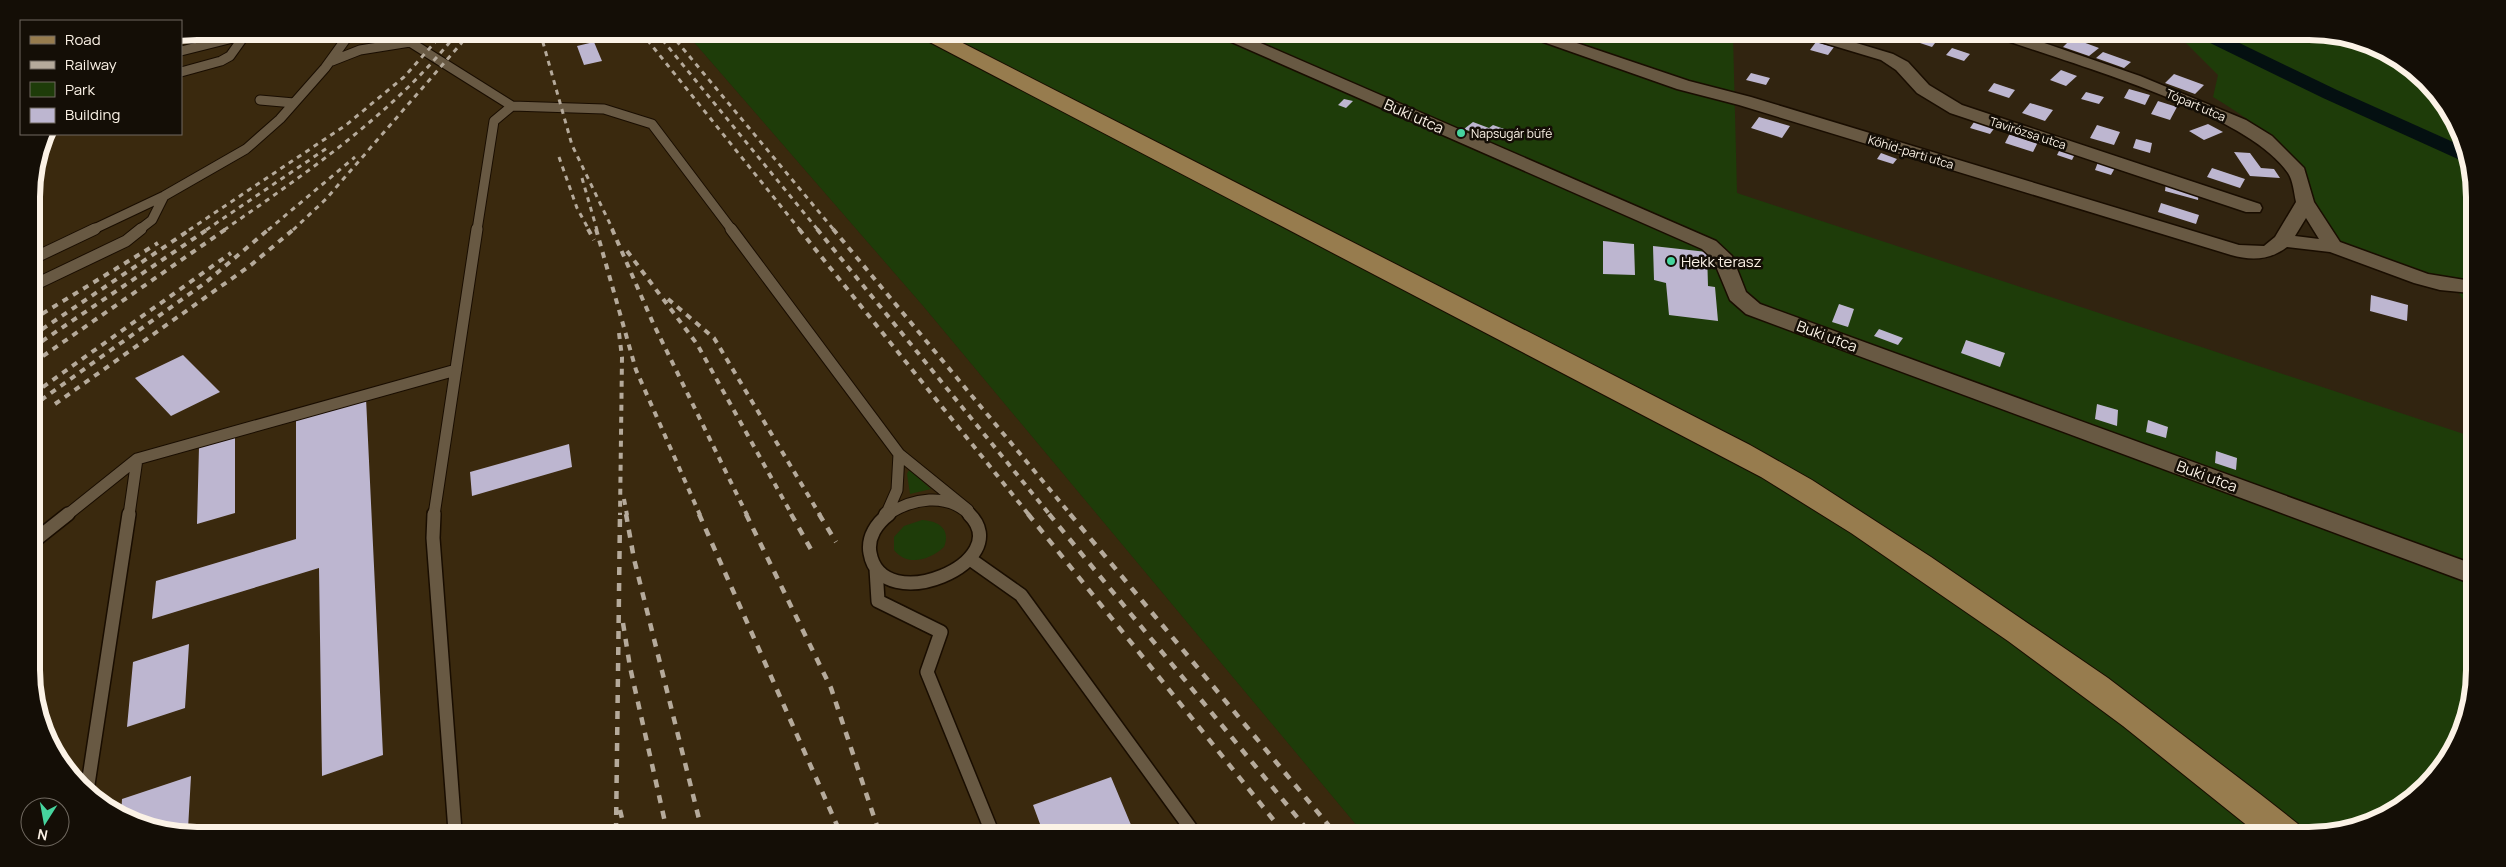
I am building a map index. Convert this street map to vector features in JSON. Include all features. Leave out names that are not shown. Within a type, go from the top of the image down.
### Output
[{"type":"main road","points":[[940,40],[1707,435],[1806,489],[1910,556],[2048,652],[2215,778],[2275,827]]},
{"type":"street","name":"Buki utca","points":[[1240,40],[1709,245],[1722,256],[1737,295],[1754,309],[2466,573]]},
{"type":"street","name":"Kőhíd-parti utca","points":[[1553,40],[1683,84],[2238,251],[2268,252],[2283,241]]},
{"type":"street","name":"Tavirózsa utca","points":[[1830,40],[1886,57],[1902,66],[1923,89],[1956,109],[2253,208]]},
{"type":"street","name":"Tópart utca","points":[[2019,40],[2134,80],[2203,107],[2240,124],[2266,140],[2298,172],[2305,202],[2333,246]]},
{"type":"street","points":[[2305,202],[2283,241],[2333,246],[2410,274],[2458,288],[2466,287]]},
{"type":"lane","points":[[182,51],[225,40]]},
{"type":"lane","points":[[182,72],[221,61],[230,56],[241,40]]},
{"type":"lane","points":[[40,255],[164,196],[246,149],[294,103],[330,62],[345,40]]},
{"type":"lane","points":[[407,40],[512,106],[604,109],[652,124],[899,454],[968,510],[977,520],[980,532],[978,546],[970,559],[958,570],[942,579],[924,583],[906,583],[889,578],[876,569],[869,557],[868,543],[874,528],[885,516],[897,490],[899,454]]},
{"type":"lane","points":[[330,62],[350,52],[365,48],[410,42]]},
{"type":"lane","points":[[260,100],[294,103]]},
{"type":"lane","points":[[455,827],[433,538],[435,503],[494,121],[512,106]]},
{"type":"lane","points":[[40,282],[126,241],[152,220],[164,196]]},
{"type":"lane","points":[[40,536],[136,459],[456,370]]},
{"type":"lane","points":[[88,783],[136,459]]},
{"type":"lane","points":[[885,516],[901,507],[918,501],[945,501],[968,510]]},
{"type":"lane","points":[[970,559],[1021,595],[1190,827]]},
{"type":"lane","points":[[876,569],[878,601],[941,632],[927,672],[990,827]]},
{"type":"shaded area","points":[[692,40],[924,307],[1358,827],[177,826],[137,815],[119,806],[102,794],[86,781],[73,765],[61,748],[52,730],[41,690],[40,670],[41,177],[45,157],[53,135],[182,135],[182,41]]},
{"type":"green space","points":[[692,40],[1733,40],[1737,193],[2466,435],[2466,670],[2461,710],[2450,739],[2439,757],[2420,781],[2387,806],[2369,815],[2349,822],[2319,827],[1358,827],[924,307]]},
{"type":"green space","points":[[2183,40],[2329,41],[2369,52],[2387,61],[2420,86],[2439,110],[2450,128],[2458,147],[2463,167],[2466,197],[2466,304],[2451,281],[2326,237],[2318,211],[2299,170],[2271,138],[2255,124],[2213,97],[2218,75]]},
{"type":"green space","points":[[909,470],[931,489],[910,494],[907,474]]},
{"type":"green space","points":[[922,520],[934,522],[942,527],[946,535],[944,547],[938,552],[919,560],[905,559],[894,550],[894,537],[904,526]]},
{"type":"building","points":[[1919,40],[1937,40],[1932,47],[1917,42]]},
{"type":"building","points":[[2070,40],[2077,40],[2099,48],[2089,56],[2063,47]]},
{"type":"building","points":[[594,42],[602,61],[584,65],[577,46]]},
{"type":"building","points":[[1816,42],[1834,47],[1828,55],[1810,50]]},
{"type":"building","points":[[1952,48],[1970,54],[1964,61],[1946,55]]},
{"type":"building","points":[[2103,52],[2131,62],[2124,68],[2096,58]]},
{"type":"building","points":[[2061,70],[2077,76],[2066,86],[2050,80]]},
{"type":"building","points":[[1751,73],[1770,78],[1766,85],[1746,80]]},
{"type":"building","points":[[2174,74],[2204,85],[2195,94],[2165,83]]},
{"type":"building","points":[[1994,83],[2015,90],[2009,98],[1988,91]]},
{"type":"building","points":[[2129,89],[2150,95],[2145,105],[2124,98]]},
{"type":"building","points":[[2086,92],[2104,97],[2099,104],[2081,99]]},
{"type":"building","points":[[1344,99],[1353,101],[1346,108],[1338,105]]},
{"type":"building","points":[[2158,101],[2177,107],[2170,120],[2151,114]]},
{"type":"building","points":[[2030,103],[2053,110],[2045,121],[2022,113]]},
{"type":"building","points":[[1759,117],[1790,126],[1782,138],[1751,128]]},
{"type":"building","points":[[1976,119],[1996,126],[1990,134],[1970,128]]},
{"type":"building","points":[[1473,122],[1489,128],[1493,125],[1507,130],[1499,137],[1485,131],[1480,135],[1464,129]]},
{"type":"building","points":[[2208,124],[2223,132],[2204,140],[2189,131]]},
{"type":"building","points":[[2097,125],[2120,132],[2114,145],[2090,138]]},
{"type":"building","points":[[2011,131],[2039,140],[2033,152],[2005,143]]},
{"type":"building","points":[[2136,139],[2152,143],[2150,153],[2133,148]]},
{"type":"building","points":[[2061,147],[2076,152],[2072,160],[2057,155]]},
{"type":"building","points":[[2234,152],[2250,153],[2261,168],[2274,169],[2280,178],[2250,176]]},
{"type":"building","points":[[1881,153],[1897,159],[1893,164],[1877,159]]},
{"type":"building","points":[[2098,162],[2115,168],[2111,175],[2095,170]]},
{"type":"building","points":[[2212,168],[2245,179],[2240,188],[2207,177]]},
{"type":"building","points":[[2166,182],[2199,191],[2198,200],[2165,191]]},
{"type":"building","points":[[2161,203],[2199,215],[2196,224],[2158,212]]},
{"type":"building","points":[[1603,241],[1634,244],[1635,275],[1603,274]]},
{"type":"building","points":[[1653,246],[1707,252],[1708,286],[1715,287],[1718,321],[1669,315],[1666,283],[1654,280]]},
{"type":"building","points":[[2371,295],[2408,305],[2407,321],[2370,311]]},
{"type":"building","points":[[1839,304],[1854,309],[1848,327],[1832,322]]},
{"type":"building","points":[[1879,329],[1903,338],[1898,345],[1874,336]]},
{"type":"building","points":[[1966,340],[2005,353],[2000,367],[1961,353]]},
{"type":"building","points":[[183,355],[220,392],[171,416],[135,378]]},
{"type":"building","points":[[366,398],[383,755],[322,776],[319,568],[152,619],[156,581],[296,539],[296,417]]},
{"type":"building","points":[[2097,404],[2118,410],[2117,426],[2095,419]]},
{"type":"building","points":[[2148,420],[2168,427],[2166,438],[2146,432]]},
{"type":"building","points":[[235,436],[235,513],[197,524],[199,447]]},
{"type":"building","points":[[569,444],[572,467],[472,496],[470,472]]},
{"type":"building","points":[[2216,451],[2237,458],[2236,470],[2215,463]]},
{"type":"building","points":[[189,644],[185,708],[127,727],[133,662]]},
{"type":"building","points":[[191,776],[188,827],[157,822],[137,815],[122,807],[122,799]]},
{"type":"building","points":[[1111,777],[1132,827],[1041,827],[1033,805]]},
{"type":"waterway","points":[[2219,40],[2330,94],[2459,153]]},
{"type":"railway","points":[[189,230],[346,125],[404,77],[437,40]]},
{"type":"railway","points":[[224,230],[318,163],[378,115],[406,89],[451,40]]},
{"type":"railway","points":[[293,230],[326,199],[464,40]]},
{"type":"railway","points":[[542,40],[572,145],[613,230]]},
{"type":"railway","points":[[647,40],[800,230]]},
{"type":"railway","points":[[663,40],[818,230]]},
{"type":"railway","points":[[676,40],[834,230]]},
{"type":"railway","points":[[206,230],[330,146]]},
{"type":"railway","points":[[268,230],[355,157]]},
{"type":"railway","points":[[559,157],[577,208],[589,230]]},
{"type":"railway","points":[[582,178],[597,230]]},
{"type":"railway","points":[[40,331],[191,229]]},
{"type":"railway","points":[[40,343],[208,229]]},
{"type":"railway","points":[[40,358],[226,229]]},
{"type":"railway","points":[[41,400],[205,283],[269,229]]},
{"type":"railway","points":[[55,404],[251,265],[294,229]]},
{"type":"railway","points":[[588,229],[594,240]]},
{"type":"railway","points":[[596,229],[636,370],[700,515]]},
{"type":"railway","points":[[612,229],[653,323],[747,515]]},
{"type":"railway","points":[[799,229],[1029,515]]},
{"type":"railway","points":[[817,229],[1050,515]]},
{"type":"railway","points":[[833,229],[1071,515]]},
{"type":"railway","points":[[40,315],[158,243]]},
{"type":"railway","points":[[627,251],[697,344],[792,515]]},
{"type":"railway","points":[[40,389],[231,253]]},
{"type":"railway","points":[[668,299],[714,338],[820,515]]},
{"type":"railway","points":[[619,333],[622,357],[620,515]]},
{"type":"railway","points":[[624,499],[627,515]]},
{"type":"railway","points":[[616,827],[620,514]]},
{"type":"railway","points":[[626,514],[634,559],[701,827]]},
{"type":"railway","points":[[699,514],[838,827]]},
{"type":"railway","points":[[746,514],[831,688],[877,827]]},
{"type":"railway","points":[[791,514],[813,553]]},
{"type":"railway","points":[[819,514],[836,542]]},
{"type":"railway","points":[[1028,514],[1279,827]]},
{"type":"railway","points":[[1049,514],[1305,827]]},
{"type":"railway","points":[[1070,514],[1330,827]]},
{"type":"railway","points":[[623,623],[630,667],[666,827]]},
{"type":"railway","points":[[620,810],[624,827]]},
{"type":"place","name":"Napsugár büfé","points":[[1461,133]]},
{"type":"place","name":"Hekk terasz","points":[[1671,261]]}]
